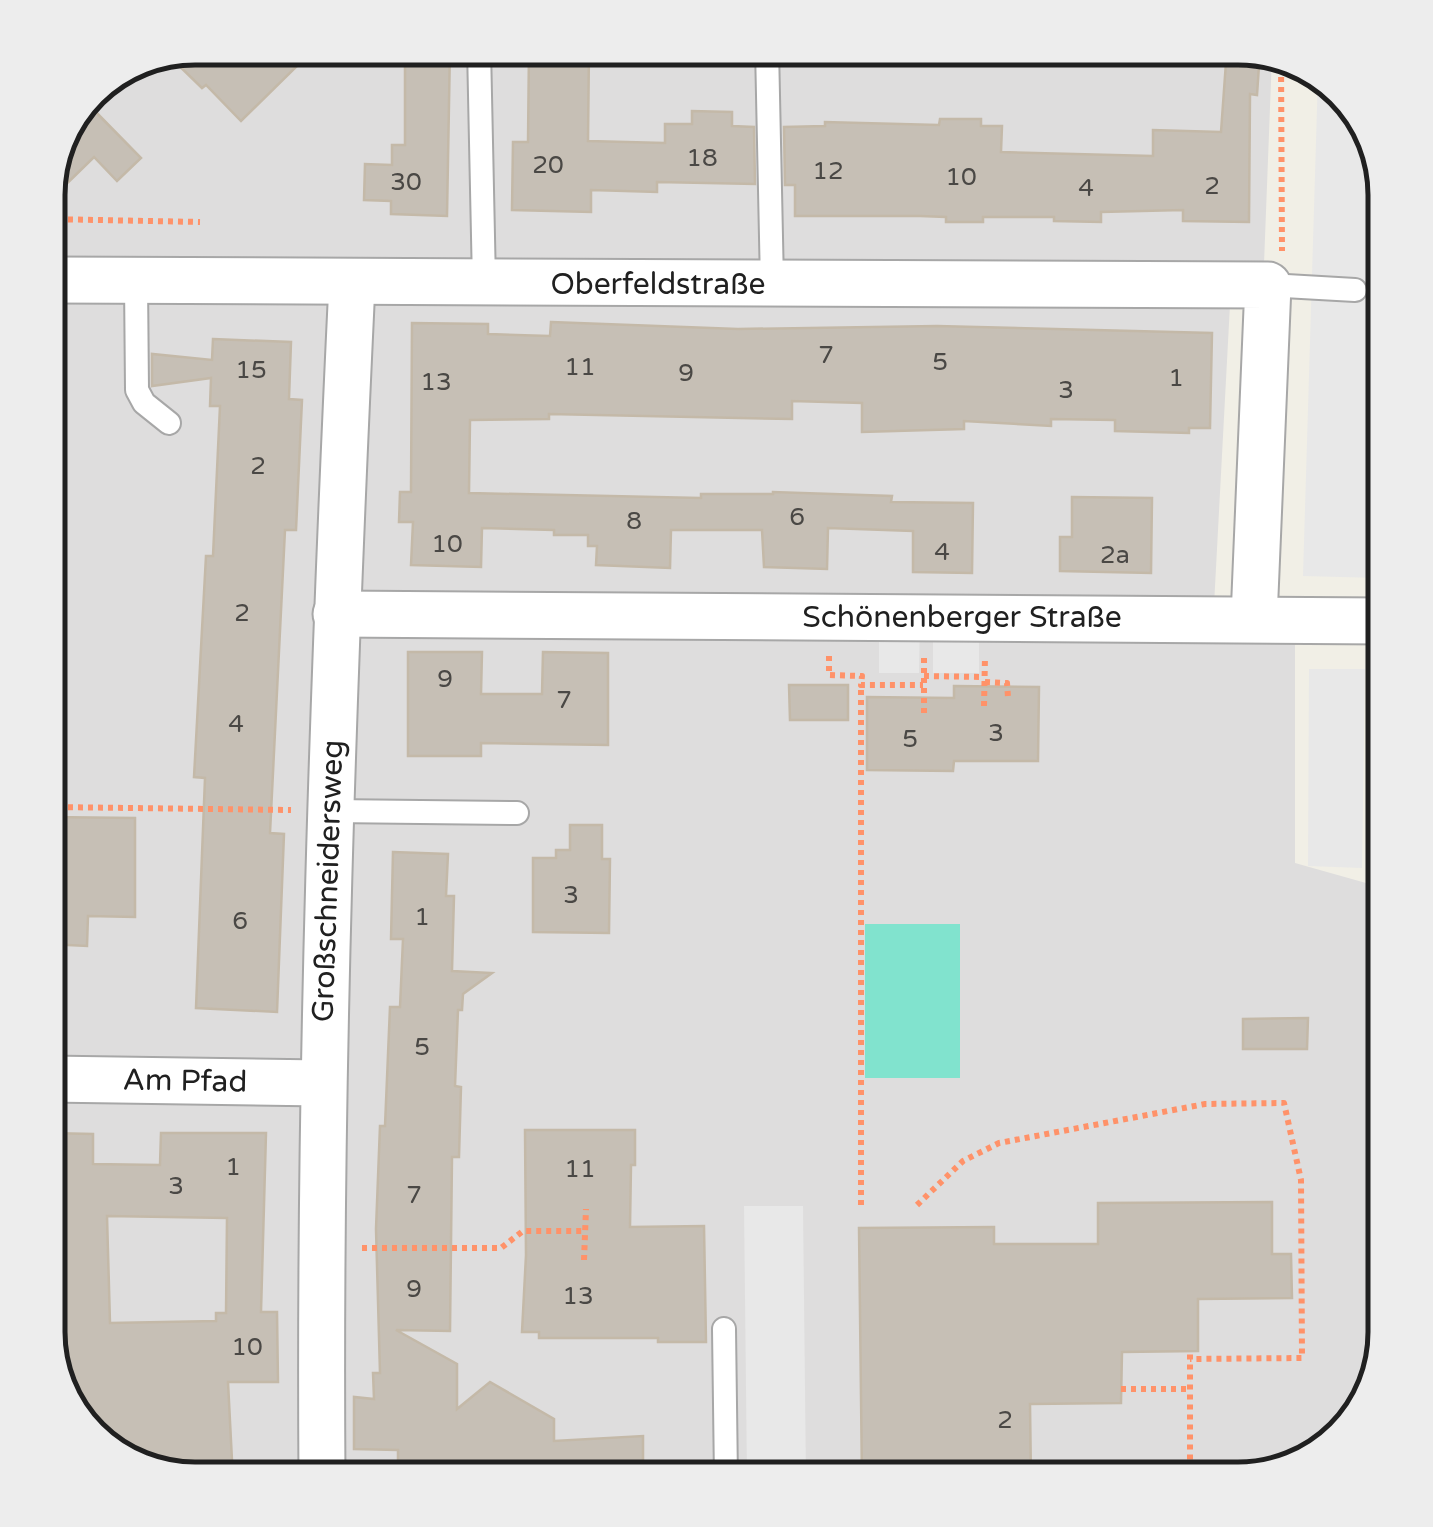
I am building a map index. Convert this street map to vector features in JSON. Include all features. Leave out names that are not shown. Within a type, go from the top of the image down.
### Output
[{"type":"street","name":"Oberfeldstraße","points":[[65,280],[1268,285]]},
{"type":"street","name":"Großschneidersweg","points":[[322,1462],[322,1083],[336,614],[352,283]]},
{"type":"street","points":[[1254,619],[1268,285]]},
{"type":"street","name":"Schönenberger Straße","points":[[336,614],[1368,621]]},
{"type":"street","name":"Am Pfad","points":[[65,1079],[322,1083]]},
{"type":"lane","points":[[478,65],[484,283]]},
{"type":"lane","points":[[767,65],[772,284]]},
{"type":"lane","points":[[136,282],[138,390],[144,403],[169,423]]},
{"type":"lane","points":[[1268,285],[1355,290]]},
{"type":"lane","points":[[331,811],[517,813]]},
{"type":"lane","points":[[724,1329],[726,1462]]},
{"type":"path","points":[[1268,285],[1282,262],[1281,73]]},
{"type":"path","points":[[65,219],[200,222]]},
{"type":"path","points":[[828,616],[828,675],[862,676],[861,1206]]},
{"type":"path","points":[[924,618],[924,717]]},
{"type":"path","points":[[861,685],[985,679],[1008,682],[1008,697]]},
{"type":"path","points":[[65,807],[331,811]]},
{"type":"path","points":[[917,1205],[964,1160],[999,1143],[1205,1104],[1284,1103],[1301,1180],[1302,1358],[1190,1355],[1189,1462]]},
{"type":"path","points":[[584,1260],[586,1209]]},
{"type":"path","points":[[320,1248],[501,1248],[522,1231],[585,1231]]},
{"type":"path","points":[[1121,1389],[1190,1389]]},
{"type":"shaded area","points":[[195,65],[1246,65],[1271,69],[1264,264],[1232,267],[1212,643],[1295,644],[1295,863],[1366,883],[1365,1357],[1358,1382],[1336,1418],[1288,1452],[1238,1462],[195,1462],[145,1452],[123,1440],[97,1418],[82,1397],[68,1357],[65,1332],[65,187],[78,138],[103,103],[123,87],[145,75]]},
{"type":"shaded area","points":[[1317,92],[1336,109],[1358,145],[1368,195],[1368,578],[1303,576]]},
{"type":"shaded area","points":[[879,617],[920,617],[919,673],[879,673]]},
{"type":"shaded area","points":[[979,617],[979,673],[933,673],[933,618]]},
{"type":"shaded area","points":[[1309,669],[1365,669],[1362,868],[1308,866]]},
{"type":"shaded area","points":[[865,924],[960,924],[960,1078],[865,1078]]},
{"type":"shaded area","points":[[744,1206],[803,1206],[806,1462],[747,1462]]},
{"type":"building","points":[[405,65],[450,65],[447,216],[391,214],[391,201],[364,200],[365,164],[392,165],[392,145],[405,145]]},
{"type":"building","points":[[529,65],[589,65],[588,141],[665,143],[665,124],[692,124],[692,111],[732,112],[732,126],[754,127],[755,184],[657,182],[657,192],[591,190],[591,212],[512,210],[513,142],[528,142]]},
{"type":"building","points":[[1226,65],[1259,67],[1257,95],[1250,94],[1249,222],[1183,221],[1183,210],[1101,212],[1101,222],[1054,221],[1054,217],[983,217],[983,222],[946,222],[946,217],[795,216],[795,185],[785,185],[784,127],[825,126],[825,122],[939,125],[940,119],[981,119],[981,126],[1002,126],[1001,152],[1153,156],[1153,130],[1221,132]]},
{"type":"building","points":[[297,66],[241,121],[206,85],[202,88],[180,67]]},
{"type":"building","points":[[96,112],[141,158],[117,181],[94,157],[65,185],[78,138]]},
{"type":"building","points":[[551,322],[738,329],[937,326],[1212,333],[1210,428],[1189,428],[1189,433],[1115,431],[1115,420],[1051,419],[1051,426],[964,421],[964,429],[862,432],[862,403],[792,401],[792,419],[549,414],[549,419],[470,420],[469,493],[701,498],[701,494],[773,492],[892,496],[891,502],[973,503],[972,573],[913,572],[913,531],[828,528],[827,569],[764,567],[762,530],[671,530],[670,568],[596,565],[597,546],[588,546],[588,535],[482,528],[481,567],[411,565],[413,522],[399,522],[400,492],[411,492],[412,323],[488,324],[488,334],[550,336]]},
{"type":"building","points":[[213,339],[291,342],[289,399],[302,400],[296,530],[285,530],[270,833],[284,834],[277,1012],[196,1008],[205,778],[194,777],[206,556],[213,556],[220,406],[210,406],[211,378],[152,386],[152,354],[212,360]]},
{"type":"building","points":[[1072,497],[1152,498],[1151,573],[1060,571],[1060,537],[1072,537]]},
{"type":"building","points":[[408,652],[482,652],[481,694],[542,694],[543,652],[608,653],[608,745],[481,743],[481,756],[408,756]]},
{"type":"building","points":[[789,685],[848,685],[848,720],[790,720]]},
{"type":"building","points":[[954,686],[1039,687],[1038,761],[954,761],[953,771],[867,770],[867,697],[954,698]]},
{"type":"building","points":[[65,817],[135,818],[135,917],[88,916],[87,946],[65,945]]},
{"type":"building","points":[[570,825],[602,825],[602,859],[610,859],[609,933],[533,932],[533,858],[556,858],[556,850],[570,850]]},
{"type":"building","points":[[393,852],[448,854],[446,896],[454,896],[452,971],[492,973],[463,994],[462,1010],[458,1010],[455,1086],[461,1087],[459,1157],[452,1157],[450,1331],[396,1330],[457,1364],[457,1409],[490,1382],[554,1419],[554,1441],[643,1436],[643,1462],[398,1462],[398,1450],[354,1449],[354,1397],[374,1399],[373,1373],[380,1373],[376,1229],[380,1126],[385,1126],[390,1007],[400,1007],[403,939],[391,939]]},
{"type":"building","points":[[1308,1018],[1307,1049],[1243,1049],[1243,1019]]},
{"type":"building","points":[[525,1130],[635,1130],[630,1227],[704,1226],[706,1342],[539,1338],[539,1332],[522,1332]]},
{"type":"building","points":[[65,1133],[93,1134],[93,1164],[160,1165],[161,1133],[266,1133],[261,1312],[277,1312],[278,1382],[228,1382],[232,1462],[195,1462],[145,1452],[109,1430],[82,1397],[68,1357],[65,1332]],"holes":[[[107,1216],[227,1218],[226,1313],[216,1313],[216,1321],[110,1323]]]},
{"type":"building","points":[[1272,1202],[1272,1254],[1291,1254],[1292,1298],[1198,1299],[1198,1351],[1122,1352],[1121,1403],[1030,1404],[1031,1462],[862,1462],[859,1228],[994,1227],[994,1244],[1098,1244],[1098,1203]]}]
